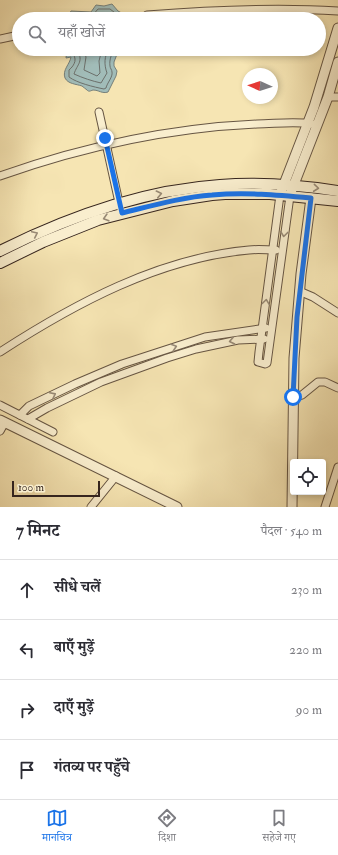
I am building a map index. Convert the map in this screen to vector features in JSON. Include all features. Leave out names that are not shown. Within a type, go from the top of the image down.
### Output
[{"type":"main road","points":[[287,191],[311,198],[338,201]]},
{"type":"main road","points":[[0,251],[55,226],[121,209],[212,195],[287,191],[338,191]]},
{"type":"main road","points":[[0,263],[65,232],[98,220],[121,209]]},
{"type":"street","points":[[188,12],[263,8],[338,11]]},
{"type":"street","points":[[313,124],[314,107],[338,28]]},
{"type":"street","points":[[0,39],[12,36]]},
{"type":"street","points":[[287,191],[282,250],[271,339],[267,363],[265,364],[258,362],[262,328],[273,250],[287,191],[313,124],[328,96],[338,62]]},
{"type":"street","points":[[328,96],[338,97]]},
{"type":"street","points":[[99,112],[121,209]]},
{"type":"street","points":[[0,176],[75,152],[190,130],[218,127],[313,124]]},
{"type":"street","points":[[292,507],[294,358],[299,291],[311,198]]},
{"type":"street","points":[[0,352],[55,318],[116,287],[160,270],[213,256],[249,250],[282,250]]},
{"type":"street","points":[[299,291],[313,297],[338,313]]},
{"type":"street","points":[[20,415],[29,406],[122,364],[205,336],[272,327]]},
{"type":"street","points":[[28,419],[47,408],[101,382],[167,358],[196,349],[238,340],[271,339]]},
{"type":"street","points":[[293,397],[302,395],[318,382],[325,382],[338,388]]},
{"type":"street","points":[[0,404],[53,432]]},
{"type":"street","points":[[0,431],[2,421],[177,507]]},
{"type":"street","points":[[325,507],[338,467]]},
{"type":"street","points":[[91,507],[116,476]]},
{"type":"water","points":[[112,4],[120,12],[91,12],[96,5],[104,6]]},
{"type":"water","points":[[71,11],[91,12],[70,12]]},
{"type":"water","points":[[66,56],[116,56],[114,62],[114,66],[117,71],[116,76],[108,92],[104,93],[93,90],[88,91],[82,86],[70,83],[66,80],[64,75],[65,70],[71,57],[66,58]]},
{"type":"route","points":[[105,138],[122,213],[173,201],[212,195],[270,194],[311,198],[297,317],[293,397]]}]
